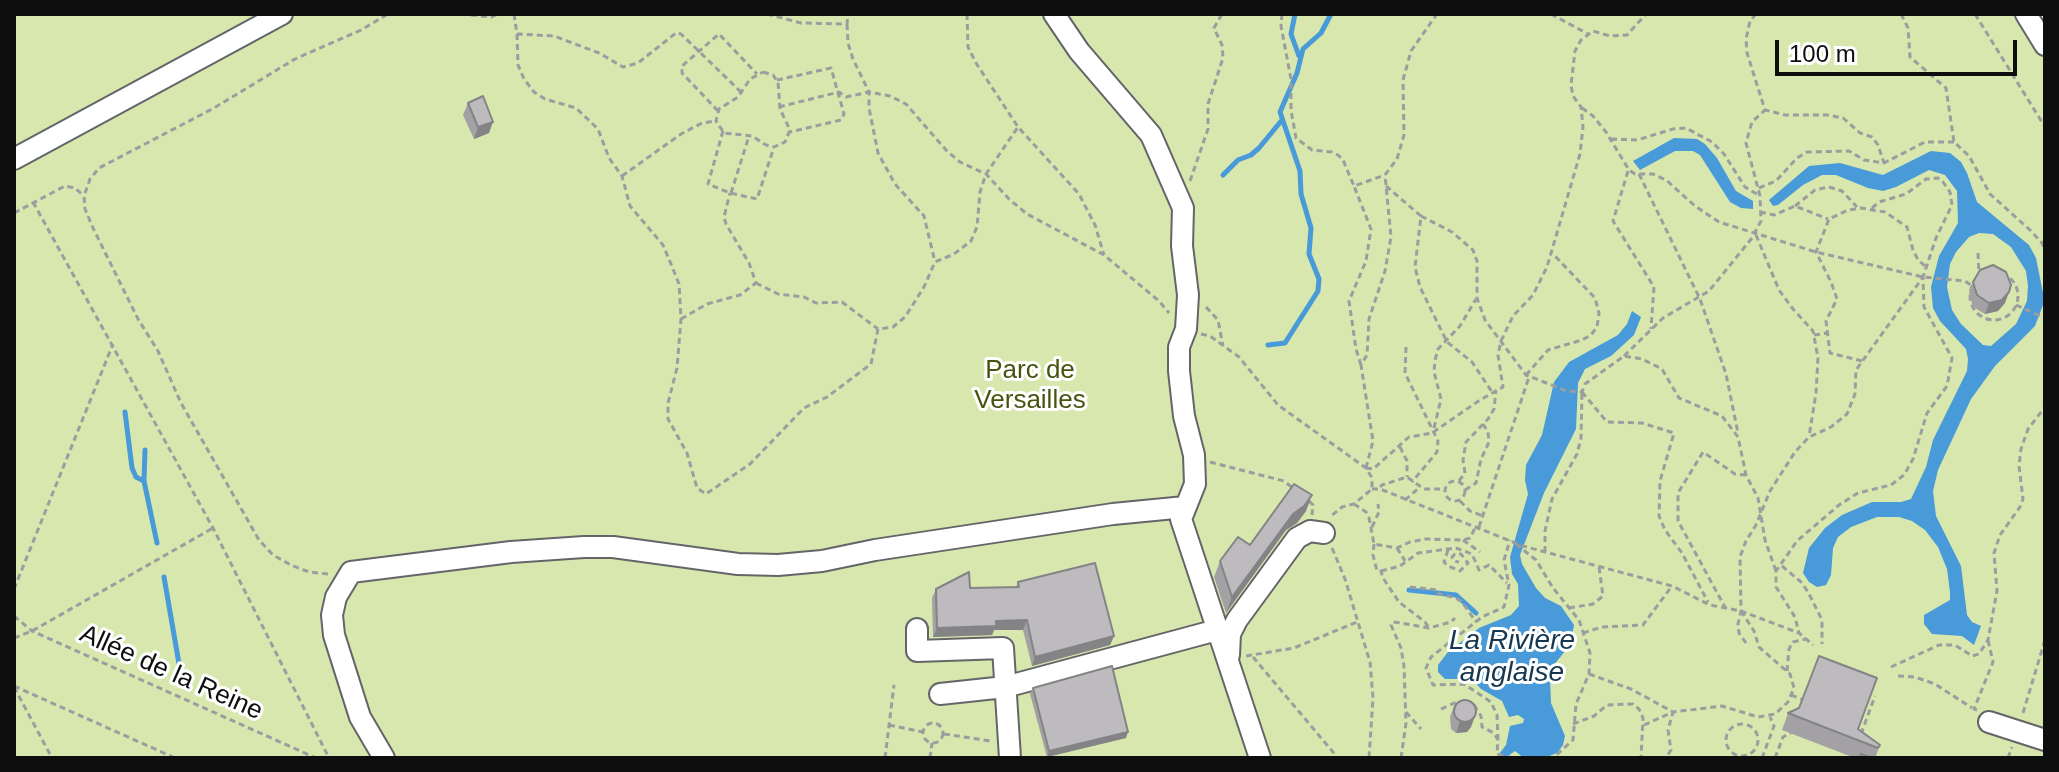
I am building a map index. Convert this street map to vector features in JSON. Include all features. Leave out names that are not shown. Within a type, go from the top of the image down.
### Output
[{"type":"street","points":[[14,159],[282,14]]},
{"type":"street","points":[[1054,14],[1079,51],[1151,135],[1183,208],[1182,246],[1188,295],[1186,329],[1179,347],[1179,371],[1195,484],[1181,519],[1260,758]]},
{"type":"street","points":[[2026,14],[2045,45]]},
{"type":"street","points":[[384,758],[360,717],[334,635],[332,615],[336,597],[351,572],[511,552],[584,547],[613,547],[738,564],[778,565],[822,561],[875,550],[1113,514],[1185,507]]},
{"type":"street","points":[[1228,664],[1230,634],[1237,620],[1297,538],[1317,532]]},
{"type":"street","points":[[917,629],[917,651],[1003,648],[1009,751]]},
{"type":"street","points":[[940,694],[1005,687],[1217,630]]},
{"type":"street","points":[[1978,715],[2042,742]]},
{"type":"path","points":[[351,572],[335,575],[309,572],[273,555],[259,540],[138,319],[93,228],[85,209],[84,196],[90,179],[99,168],[214,108],[295,59],[361,30],[388,14]]},
{"type":"path","points":[[461,14],[491,17],[498,14]]},
{"type":"path","points":[[514,14],[518,65],[524,79],[534,92],[545,99],[576,108],[598,129],[609,158],[622,176],[630,206],[663,245],[679,284],[681,319],[668,419],[687,453],[697,488],[706,494],[750,464],[804,408],[827,397],[866,368],[874,352],[878,329]]},
{"type":"path","points":[[767,14],[801,23],[847,24]]},
{"type":"path","points":[[749,135],[724,217],[749,263],[756,283],[778,294],[804,297],[816,303],[842,302],[878,329],[893,327],[905,317],[935,262],[924,216],[895,184],[878,153],[869,92],[850,51],[848,14]]},
{"type":"path","points":[[967,14],[968,47],[1018,127],[1079,194],[1095,225],[1104,255]]},
{"type":"path","points":[[1183,208],[1208,129],[1211,89],[1223,58],[1222,45],[1214,28],[1222,14]]},
{"type":"path","points":[[1282,14],[1296,138],[1312,150],[1332,152],[1343,160],[1371,229],[1366,261],[1349,301],[1373,441],[1366,468]]},
{"type":"path","points":[[1354,186],[1385,175],[1397,159],[1404,135],[1403,80],[1411,51],[1437,14]]},
{"type":"path","points":[[1551,14],[1588,34]]},
{"type":"path","points":[[1646,14],[1627,35],[1610,36],[1593,31],[1588,34],[1575,51],[1571,85],[1573,96],[1593,116],[1629,170],[1653,174],[1666,180],[1719,222],[1755,235],[1923,277],[1965,281],[1972,286]]},
{"type":"path","points":[[1756,14],[1750,21],[1747,53],[1765,110]]},
{"type":"path","points":[[1901,14],[1908,28],[1910,57],[1946,88],[1954,142],[1969,156],[1990,194],[2030,230],[2045,251]]},
{"type":"path","points":[[1975,14],[2045,127]]},
{"type":"path","points":[[517,34],[554,36],[599,53],[623,67],[638,63],[676,33],[686,38],[742,93]]},
{"type":"path","points":[[718,111],[681,70],[699,51],[719,34],[757,74]]},
{"type":"path","points":[[777,80],[828,67],[834,71],[843,118],[790,132],[785,142],[774,147],[749,135],[723,131],[716,121],[718,111],[742,93],[757,74],[768,73],[777,80],[779,107],[790,132]]},
{"type":"path","points":[[779,107],[839,93],[846,97],[869,92],[890,96],[906,104],[946,150],[960,162],[986,174],[1027,214],[1104,255],[1159,301],[1186,329],[1210,336],[1239,357],[1278,405],[1366,468],[1372,478],[1372,489]]},
{"type":"path","points":[[1366,468],[1373,469],[1409,437],[1434,429],[1503,387],[1498,355],[1501,341],[1513,316],[1540,284],[1552,253],[1580,154],[1583,127],[1581,107]]},
{"type":"path","points":[[1765,110],[1785,115],[1843,118],[1860,133],[1872,137],[1884,163]]},
{"type":"path","points":[[1545,552],[1545,531],[1552,499],[1577,454],[1581,438],[1582,392],[1585,384],[1624,356],[1663,318],[1700,299],[1755,235],[1761,221],[1760,196],[1746,143],[1752,122],[1765,110]]},
{"type":"path","points":[[622,176],[692,127],[716,121]]},
{"type":"path","points":[[935,262],[954,254],[971,241],[977,227],[980,192],[986,174],[1018,127]]},
{"type":"path","points":[[1610,139],[1637,140],[1686,128],[1712,142],[1724,154],[1745,187],[1760,196]]},
{"type":"path","points":[[723,131],[708,184],[730,193],[757,199],[774,147]]},
{"type":"path","points":[[1758,189],[1776,181],[1797,158],[1807,152],[1849,151],[1864,160],[1884,163],[1925,142],[1954,142]]},
{"type":"path","points":[[1629,170],[1613,221],[1654,287],[1651,329]]},
{"type":"path","points":[[1639,174],[1700,299],[1726,374],[1746,475],[1758,498],[1765,540],[1776,571],[1776,587],[1795,617],[1799,633]]},
{"type":"path","points":[[1361,365],[1367,355],[1369,319],[1385,271],[1391,237],[1385,175]]},
{"type":"path","points":[[1776,571],[1797,541],[1839,505],[1858,493],[1891,485],[1904,475],[1913,459],[1923,422],[1944,392],[1951,369],[1949,351],[1924,307],[1923,277],[1952,205],[1950,192],[1938,178],[1926,179],[1906,194],[1879,202],[1871,209]]},
{"type":"path","points":[[14,213],[65,186],[75,188],[84,196]]},
{"type":"path","points":[[1386,186],[1421,216],[1452,232],[1473,250],[1477,261],[1477,298],[1485,320],[1528,376],[1567,391],[1582,392],[1607,422],[1642,423],[1674,433],[1660,481],[1659,516],[1710,605]]},
{"type":"path","points":[[1760,212],[1774,215],[1795,206],[1815,190],[1829,187],[1842,191],[1858,209]]},
{"type":"path","points":[[33,202],[213,528],[329,758]]},
{"type":"path","points":[[1795,206],[1829,219],[1858,209],[1885,212],[1907,227],[1913,250],[1925,266]]},
{"type":"path","points":[[1421,216],[1415,267],[1420,287],[1447,342],[1472,362],[1494,391],[1494,409],[1466,442],[1465,473],[1459,481]]},
{"type":"path","points":[[1829,219],[1816,252],[1836,292],[1834,307],[1826,321],[1830,353],[1862,361]]},
{"type":"path","points":[[1755,235],[1779,290],[1814,335],[1818,358],[1809,437]]},
{"type":"path","points":[[1374,544],[1397,548],[1426,539],[1463,540],[1470,538],[1477,527],[1528,376],[1548,350],[1582,340],[1597,327],[1599,313],[1595,298],[1552,253]]},
{"type":"path","points":[[1978,253],[1979,277]]},
{"type":"path","points":[[1995,272],[2011,279],[2016,287],[2016,305],[2009,314],[2000,319],[1989,319],[1979,315],[1972,307],[1972,286],[1979,277],[1995,272]]},
{"type":"path","points":[[1746,643],[1739,633],[1740,557],[1770,491],[1795,452],[1809,437],[1831,427],[1847,414],[1855,394],[1856,370],[1923,277]]},
{"type":"path","points":[[681,319],[707,304],[740,295],[756,283]]},
{"type":"path","points":[[1188,295],[1211,310],[1218,320],[1223,346]]},
{"type":"path","points":[[1434,429],[1441,399],[1434,372],[1438,349],[1460,326],[1477,298]]},
{"type":"path","points":[[2016,305],[2045,318]]},
{"type":"path","points":[[1814,335],[1828,333]]},
{"type":"path","points":[[14,589],[113,344]]},
{"type":"path","points":[[1406,347],[1405,373],[1438,441],[1437,452],[1412,482]]},
{"type":"path","points":[[1624,356],[1652,363],[1662,369],[1679,398],[1722,416],[1738,437]]},
{"type":"path","points":[[1891,667],[1939,645],[1955,645],[1972,656],[1979,654],[1988,640],[1997,591],[1994,553],[2000,535],[2023,499],[2019,466],[2021,449],[2028,429],[2045,407]]},
{"type":"path","points":[[1445,489],[1449,500],[1459,500],[1463,498],[1465,490],[1476,483],[1481,459],[1489,442],[1483,424]]},
{"type":"path","points":[[1400,447],[1407,461],[1407,477],[1412,482],[1420,487],[1445,489]]},
{"type":"path","points":[[1726,609],[1678,521],[1678,493],[1703,452],[1735,474],[1746,475]]},
{"type":"path","points":[[1194,461],[1284,481],[1301,494]]},
{"type":"path","points":[[1380,489],[1382,485],[1407,477]]},
{"type":"path","points":[[1445,489],[1452,481],[1459,481]]},
{"type":"path","points":[[1459,481],[1465,490]]},
{"type":"path","points":[[1405,500],[1420,487]]},
{"type":"path","points":[[1317,532],[1334,513],[1354,504],[1372,489],[1380,489],[1545,552],[1672,586],[1710,605],[1741,611],[1799,633],[1813,645]]},
{"type":"path","points":[[1307,500],[1313,505],[1317,532],[1345,579],[1370,662],[1373,698],[1369,758]]},
{"type":"path","points":[[1459,500],[1470,511],[1483,516]]},
{"type":"path","points":[[1354,504],[1366,512],[1372,527],[1377,571],[1400,566],[1418,553],[1466,549],[1472,554],[1479,570],[1489,565],[1509,585]]},
{"type":"path","points":[[1372,527],[1379,512],[1378,504]]},
{"type":"path","points":[[14,638],[32,631],[213,528]]},
{"type":"path","points":[[1463,540],[1480,552]]},
{"type":"path","points":[[1512,541],[1504,560],[1509,585],[1504,607],[1476,622],[1431,657],[1426,668],[1433,685],[1464,684],[1491,702],[1498,721],[1497,754],[1514,758]]},
{"type":"path","points":[[1512,541],[1536,560],[1553,588],[1579,620],[1590,653],[1589,674],[1576,704],[1573,740],[1553,758]]},
{"type":"path","points":[[1397,548],[1405,561]]},
{"type":"path","points":[[1448,550],[1444,562],[1460,571],[1468,563],[1461,554],[1455,554],[1452,557],[1459,562]]},
{"type":"path","points":[[1780,565],[1808,592],[1822,620],[1822,644]]},
{"type":"path","points":[[1569,608],[1585,607],[1598,602],[1603,596],[1599,567]]},
{"type":"path","points":[[1381,571],[1399,602],[1429,628]]},
{"type":"path","points":[[1583,633],[1602,627],[1643,625],[1672,586]]},
{"type":"path","points":[[1410,587],[1438,592],[1462,602],[1476,622]]},
{"type":"path","points":[[1644,726],[1673,712],[1722,706],[1758,717],[1770,715],[1788,702],[1794,688],[1787,671],[1759,647],[1754,631],[1741,611]]},
{"type":"path","name":"Allée de la Reine","points":[[14,616],[32,631],[316,758]]},
{"type":"path","points":[[1401,758],[1406,712],[1403,657],[1391,625],[1393,622],[1429,628],[1455,618]]},
{"type":"path","points":[[1228,664],[1252,655],[1294,648],[1358,621]]},
{"type":"path","points":[[1787,671],[1789,649],[1793,642],[1806,639]]},
{"type":"path","points":[[1898,676],[1915,677],[1935,684],[1978,715],[1993,662],[1988,640]]},
{"type":"path","points":[[2018,730],[2045,640]]},
{"type":"path","points":[[1252,655],[1338,758]]},
{"type":"path","points":[[1589,674],[1631,689],[1673,712]]},
{"type":"path","points":[[885,758],[894,685]]},
{"type":"path","points":[[14,686],[52,758]]},
{"type":"path","points":[[14,686],[175,758]]},
{"type":"path","points":[[1809,693],[1806,701],[1803,708],[1809,693]]},
{"type":"path","points":[[1791,695],[1806,701]]},
{"type":"path","points":[[1860,736],[1875,696]]},
{"type":"path","points":[[1441,709],[1456,701],[1472,704],[1481,716],[1482,727],[1494,733],[1498,740]]},
{"type":"path","points":[[1573,724],[1594,716],[1607,705],[1633,704],[1639,709],[1644,726],[1641,758]]},
{"type":"path","points":[[1406,712],[1421,729]]},
{"type":"path","points":[[1666,758],[1671,750],[1668,730],[1673,712]]},
{"type":"path","points":[[1748,725],[1752,714]]},
{"type":"path","points":[[1762,758],[1774,726],[1770,715]]},
{"type":"path","points":[[934,723],[942,728],[944,734],[938,742],[932,743],[926,741],[923,732],[926,726],[934,723]]},
{"type":"path","points":[[889,725],[923,732]]},
{"type":"path","points":[[1748,725],[1757,735],[1757,745],[1751,754],[1736,757],[1726,745],[1726,734],[1734,726],[1748,725]]},
{"type":"path","points":[[1775,758],[1783,737],[1794,733],[1797,725]]},
{"type":"path","points":[[944,734],[1009,751]]},
{"type":"path","points":[[930,758],[932,743]]},
{"type":"path","points":[[1757,745],[1766,748]]},
{"type":"green space","name":"Parc de Versailles","points":[[14,14],[2045,14],[2045,758],[14,758]]},
{"type":"water","points":[[1674,138],[1697,139],[1705,144],[1736,191],[1753,201],[1753,209],[1741,208],[1730,202],[1700,155],[1693,151],[1675,151],[1640,170],[1633,161]]},
{"type":"water","points":[[1931,151],[1950,153],[1961,162],[1977,202],[2029,245],[2036,258],[2043,293],[2043,305],[2035,326],[1995,366],[1971,399],[1938,470],[1933,491],[1936,516],[1961,566],[1967,615],[1972,622],[1981,626],[1974,645],[1962,636],[1932,634],[1924,624],[1924,615],[1950,600],[1950,592],[1947,569],[1938,547],[1925,530],[1912,521],[1899,517],[1877,517],[1851,527],[1838,537],[1833,548],[1831,575],[1826,585],[1817,587],[1803,573],[1809,548],[1825,528],[1842,515],[1872,502],[1911,499],[1926,467],[1933,440],[1967,371],[1966,349],[1940,321],[1933,308],[1931,287],[1939,256],[1958,223],[1957,191],[1945,175],[1929,170],[1883,191],[1836,175],[1822,175],[1803,185],[1778,205],[1773,206],[1769,200],[1809,166],[1840,163],[1883,175]],"holes":[[[1979,233],[1993,234],[2011,247],[2026,271],[2028,286],[2027,301],[2016,324],[1991,346],[1983,345],[1961,324],[1952,310],[1947,287],[1950,264],[1969,237]]]},
{"type":"water","name":"La Rivière anglaise","points":[[1632,311],[1641,317],[1634,335],[1611,356],[1585,369],[1578,383],[1576,429],[1544,493],[1520,555],[1536,588],[1545,598],[1561,606],[1574,625],[1570,645],[1553,666],[1550,678],[1551,703],[1565,736],[1563,745],[1557,753],[1544,758],[1524,758],[1515,751],[1505,758],[1496,758],[1506,745],[1510,726],[1523,723],[1524,719],[1518,715],[1509,717],[1502,701],[1481,689],[1472,679],[1445,679],[1438,672],[1438,665],[1448,652],[1479,628],[1511,615],[1519,606],[1518,584],[1512,574],[1510,557],[1528,494],[1526,465],[1542,435],[1554,382],[1569,362],[1618,335]]},
{"type":"building","points":[[483,96],[493,122],[478,127],[468,103]]},
{"type":"building","points":[[1993,265],[2006,272],[2011,285],[2002,300],[1989,303],[1977,295],[1973,282],[1980,270]]},
{"type":"building","points":[[1294,484],[1312,495],[1293,514],[1232,597],[1220,561],[1238,537],[1250,545]]},
{"type":"building","points":[[1095,563],[1114,636],[1035,657],[1027,620],[996,621],[996,626],[937,628],[936,589],[969,572],[970,588],[1019,587],[1018,582]]},
{"type":"building","points":[[1819,656],[1877,678],[1858,729],[1880,745],[1878,748],[1788,713],[1799,708]]},
{"type":"building","points":[[1112,666],[1128,732],[1049,751],[1033,688]]},
{"type":"building","points":[[1465,700],[1473,703],[1476,711],[1473,719],[1465,722],[1457,719],[1454,711],[1457,703]]},
{"type":"waterway","points":[[1295,14],[1291,34],[1299,56]]},
{"type":"waterway","points":[[1268,345],[1285,343],[1318,291],[1319,279],[1309,254],[1311,228],[1301,194],[1300,171],[1280,112],[1297,73],[1303,49],[1321,33],[1331,14]]},
{"type":"waterway","points":[[1223,175],[1238,160],[1259,148],[1282,120]]},
{"type":"waterway","points":[[125,412],[132,468],[136,477],[144,481],[157,543]]},
{"type":"waterway","points":[[144,481],[145,450]]},
{"type":"waterway","points":[[164,577],[182,681]]},
{"type":"waterway","points":[[1409,590],[1456,595],[1476,613]]}]
